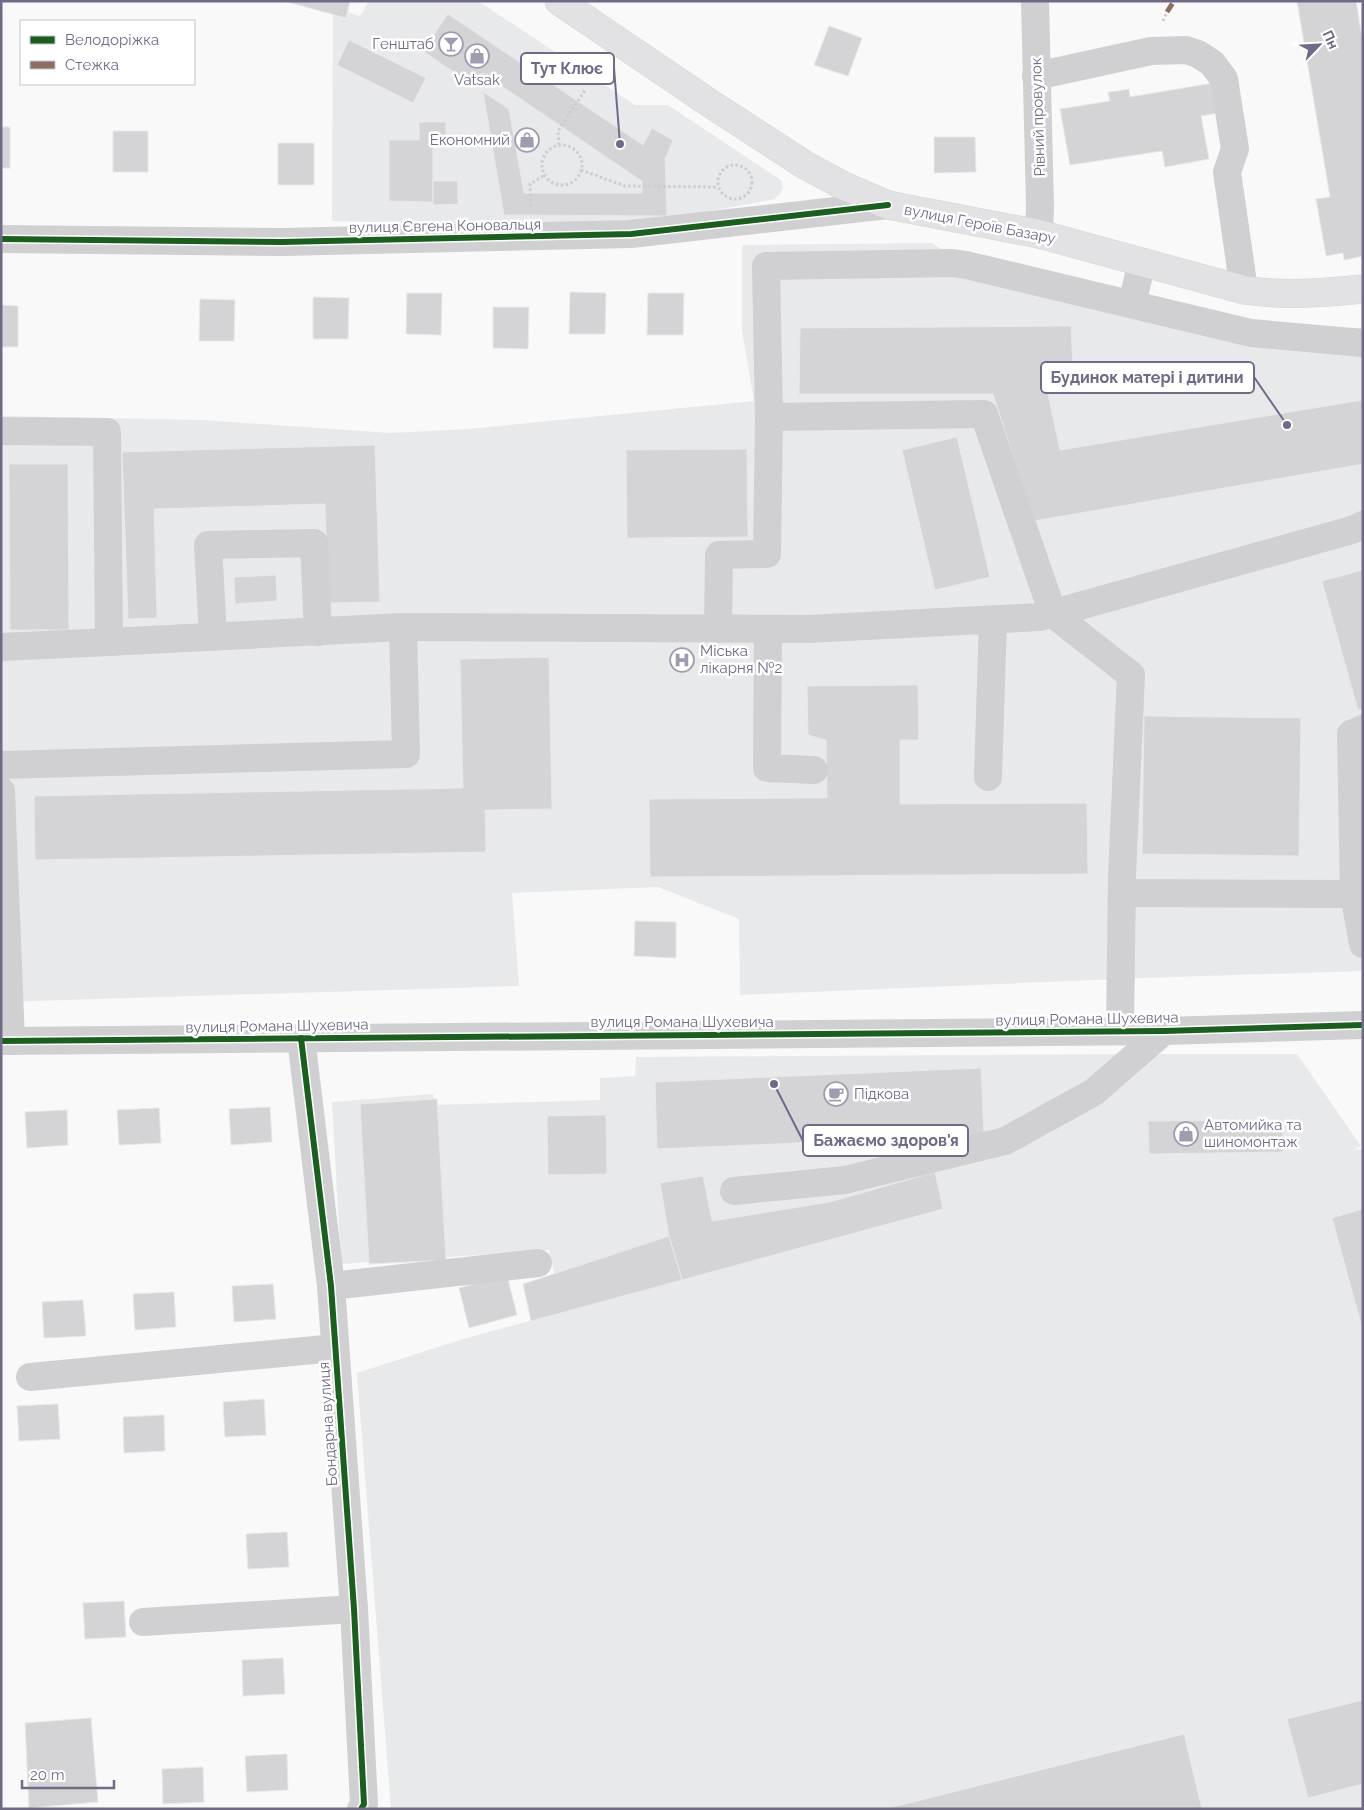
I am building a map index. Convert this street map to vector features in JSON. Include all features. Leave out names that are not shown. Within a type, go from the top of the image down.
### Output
[{"type":"main road","name":"вулиця Героїв Базару","points":[[559,1],[804,165],[888,206],[1039,234],[1244,290],[1272,294],[1293,294],[1363,289]]},
{"type":"street","name":"Рівний провулок","points":[[1035,1],[1039,234]]},
{"type":"street","points":[[1036,76],[1150,51],[1186,50],[1198,54],[1212,63],[1224,79],[1235,149],[1227,172],[1244,290]]},
{"type":"street","name":"вулиця Євгена Коновальця","points":[[1,239],[282,242],[631,234],[888,206]]},
{"type":"street","points":[[1132,304],[1142,262]]},
{"type":"street","points":[[718,629],[719,554],[767,554],[769,417],[766,266],[952,263],[1251,333],[1363,343]]},
{"type":"street","points":[[769,417],[984,414],[1053,614],[1131,675],[1122,894],[1120,1031]]},
{"type":"street","points":[[1,431],[107,432],[109,642]]},
{"type":"street","points":[[1,647],[403,627],[807,629],[1040,617],[1352,530],[1363,525]]},
{"type":"street","points":[[213,637],[208,545],[314,543],[318,632]]},
{"type":"street","points":[[988,777],[993,620]]},
{"type":"street","points":[[1,765],[406,754],[403,627]]},
{"type":"street","points":[[768,629],[767,768],[814,770]]},
{"type":"street","points":[[1363,729],[1351,734],[1354,894],[1363,944]]},
{"type":"street","points":[[1,791],[6,1041]]},
{"type":"street","points":[[1122,894],[1354,894]]},
{"type":"street","name":"вулиця Романа Шухевича","points":[[6,1041],[1164,1031],[1363,1025]]},
{"type":"street","points":[[734,1191],[845,1180],[1005,1141],[1094,1092],[1164,1031]]},
{"type":"street","name":"Бондарна вулиця","points":[[301,1038],[331,1286],[336,1348],[354,1609],[364,1804],[361,1809]]},
{"type":"street","points":[[331,1286],[538,1263]]},
{"type":"street","points":[[30,1377],[336,1348]]},
{"type":"street","points":[[143,1622],[354,1609]]},
{"type":"path","points":[[558,145],[558,131],[586,89]]},
{"type":"path","points":[[565,145],[576,151],[580,157],[581,170],[573,181],[567,184],[555,183],[545,175],[542,163],[552,147],[565,145]]},
{"type":"path","points":[[731,165],[742,166],[751,174],[752,186],[746,196],[741,198],[729,198],[718,187],[719,176],[722,171],[731,165]]},
{"type":"path","points":[[581,170],[625,186],[718,187]]},
{"type":"path","points":[[531,210],[530,184],[545,175]]},
{"type":"shaded area","name":"Економний","points":[[369,1],[478,1],[635,105],[668,105],[781,180],[783,187],[781,193],[774,199],[766,201],[667,220],[460,224],[332,221],[333,8],[360,16]]},
{"type":"shaded area","name":"Міська лікарня №2","points":[[932,243],[947,253],[1267,328],[1363,328],[1363,971],[1141,978],[740,995],[739,919],[658,887],[512,893],[519,986],[1,1002],[1,416],[203,420],[390,433],[468,429],[754,401],[742,331],[742,245]]},
{"type":"shaded area","points":[[1297,1054],[1361,1146],[1354,1150],[1363,1149],[1363,1809],[391,1809],[357,1373],[463,1339],[948,1208],[560,1300],[549,1250],[341,1264],[332,1102],[433,1094],[434,1105],[600,1100],[600,1078],[635,1076],[636,1057]]},
{"type":"building","points":[[284,1],[350,1],[346,18]]},
{"type":"building","points":[[1297,1],[1356,1],[1363,44],[1363,256],[1344,260],[1343,253],[1326,256],[1316,199],[1330,197]]},
{"type":"building","points":[[448,14],[643,145],[652,128],[673,140],[665,159],[667,216],[504,215],[483,92],[509,109],[524,193],[642,193],[642,181],[482,73],[474,86],[423,51]]},
{"type":"building","points":[[829,26],[862,38],[848,76],[814,65]]},
{"type":"building","points":[[349,40],[426,78],[413,103],[337,65]]},
{"type":"building","points":[[1213,83],[1218,113],[1201,116],[1209,159],[1165,167],[1162,151],[1070,165],[1060,109],[1110,101],[1108,92],[1129,89],[1130,97]]},
{"type":"building","points":[[419,122],[446,122],[446,142],[433,142],[433,202],[389,201],[389,140],[419,140]]},
{"type":"building","points":[[1,127],[10,127],[10,168],[1,168]]},
{"type":"building","points":[[113,131],[148,131],[148,172],[113,172]]},
{"type":"building","points":[[934,137],[975,137],[976,172],[934,173]]},
{"type":"building","points":[[278,143],[314,143],[314,185],[278,185]]},
{"type":"building","points":[[433,181],[458,181],[458,204],[433,205]]},
{"type":"building","points":[[570,292],[606,293],[605,334],[569,334]]},
{"type":"building","points":[[407,293],[442,293],[441,335],[406,334]]},
{"type":"building","points":[[648,293],[684,293],[683,335],[647,335]]},
{"type":"building","points":[[313,297],[349,298],[348,339],[313,339]]},
{"type":"building","points":[[200,299],[235,300],[234,341],[199,341]]},
{"type":"building","points":[[1,305],[18,306],[18,347],[1,347]]},
{"type":"building","points":[[493,307],[529,307],[528,349],[493,348]]},
{"type":"building","points":[[1071,326],[1074,389],[1048,394],[1060,450],[1363,400],[1363,464],[1034,521],[993,394],[799,394],[800,328]]},
{"type":"building","points":[[957,437],[990,577],[935,590],[902,450]]},
{"type":"building","points":[[375,445],[380,602],[328,603],[325,504],[154,509],[157,618],[128,619],[122,452]]},
{"type":"building","points":[[747,449],[748,537],[627,538],[626,450]]},
{"type":"building","points":[[9,464],[68,464],[69,630],[10,630]]},
{"type":"building","points":[[1363,570],[1363,709],[1358,710],[1322,581]]},
{"type":"building","points":[[276,575],[277,601],[235,604],[234,577]]},
{"type":"building","points":[[549,657],[552,809],[485,810],[486,852],[35,860],[34,796],[463,788],[460,659]]},
{"type":"building","points":[[918,685],[919,740],[900,740],[900,804],[1087,803],[1088,874],[650,877],[649,799],[827,798],[826,740],[808,735],[807,686]]},
{"type":"building","points":[[1144,716],[1301,718],[1299,856],[1142,854]]},
{"type":"building","points":[[635,921],[676,922],[676,958],[634,956]]},
{"type":"building","points":[[981,1068],[984,1135],[657,1149],[655,1082]]},
{"type":"building","points":[[437,1099],[446,1260],[369,1264],[360,1104]]},
{"type":"building","points":[[270,1107],[272,1142],[231,1145],[229,1109]]},
{"type":"building","points":[[159,1108],[161,1143],[119,1145],[117,1110]]},
{"type":"building","points":[[67,1110],[68,1145],[27,1148],[25,1112]]},
{"type":"building","points":[[606,1115],[607,1174],[548,1175],[547,1116]]},
{"type":"building","points":[[1283,1120],[1283,1152],[1149,1154],[1148,1121]]},
{"type":"building","points":[[935,1172],[943,1209],[682,1280],[669,1236],[660,1183],[703,1176],[712,1221],[830,1202]]},
{"type":"building","points":[[1363,1209],[1363,1331],[1332,1218]]},
{"type":"building","points":[[669,1236],[682,1280],[531,1321],[523,1284]]},
{"type":"building","points":[[507,1275],[517,1315],[469,1328],[459,1288]]},
{"type":"building","points":[[273,1284],[276,1319],[234,1322],[232,1286]]},
{"type":"building","points":[[174,1292],[176,1327],[135,1330],[133,1294]]},
{"type":"building","points":[[83,1300],[86,1336],[44,1338],[42,1302]]},
{"type":"building","points":[[264,1399],[266,1435],[225,1437],[223,1402]]},
{"type":"building","points":[[58,1404],[60,1439],[19,1441],[17,1406]]},
{"type":"building","points":[[164,1415],[165,1451],[124,1453],[123,1417]]},
{"type":"building","points":[[287,1532],[289,1567],[248,1569],[246,1534]]},
{"type":"building","points":[[124,1601],[126,1637],[85,1639],[83,1603]]},
{"type":"building","points":[[283,1658],[285,1694],[243,1696],[242,1660]]},
{"type":"building","points":[[1363,1700],[1363,1784],[1308,1798],[1287,1719]]},
{"type":"building","points":[[91,1718],[98,1802],[29,1808],[25,1723]]},
{"type":"building","points":[[1184,1734],[1202,1809],[885,1809]]},
{"type":"building","points":[[287,1754],[288,1790],[247,1792],[245,1756]]},
{"type":"building","points":[[203,1767],[204,1802],[163,1804],[162,1769]]},
{"type":"marked path","points":[[1167,12],[1174,1]]},
{"type":"cycle path","points":[[1,239],[282,242],[631,234],[888,205]]},
{"type":"cycle path","points":[[1,1041],[1164,1031],[1363,1025]]},
{"type":"cycle path","points":[[301,1038],[331,1286],[354,1609],[364,1804],[361,1809]]},
{"type":"place","name":"Генштаб","points":[[451,44]]},
{"type":"place","name":"Vatsak","points":[[477,56]]},
{"type":"place","name":"Економний","points":[[527,140]]},
{"type":"place","name":"Тут Клює","points":[[620,144]]},
{"type":"place","name":"Будинок матері і дитини","points":[[1287,425]]},
{"type":"place","name":"Міська лікарня №2","points":[[682,660]]},
{"type":"place","name":"Бажаємо здоров'я","points":[[774,1084]]},
{"type":"place","name":"Підкова","points":[[836,1094]]},
{"type":"place","name":"Автомийка та шиномонтаж","points":[[1186,1134]]}]
